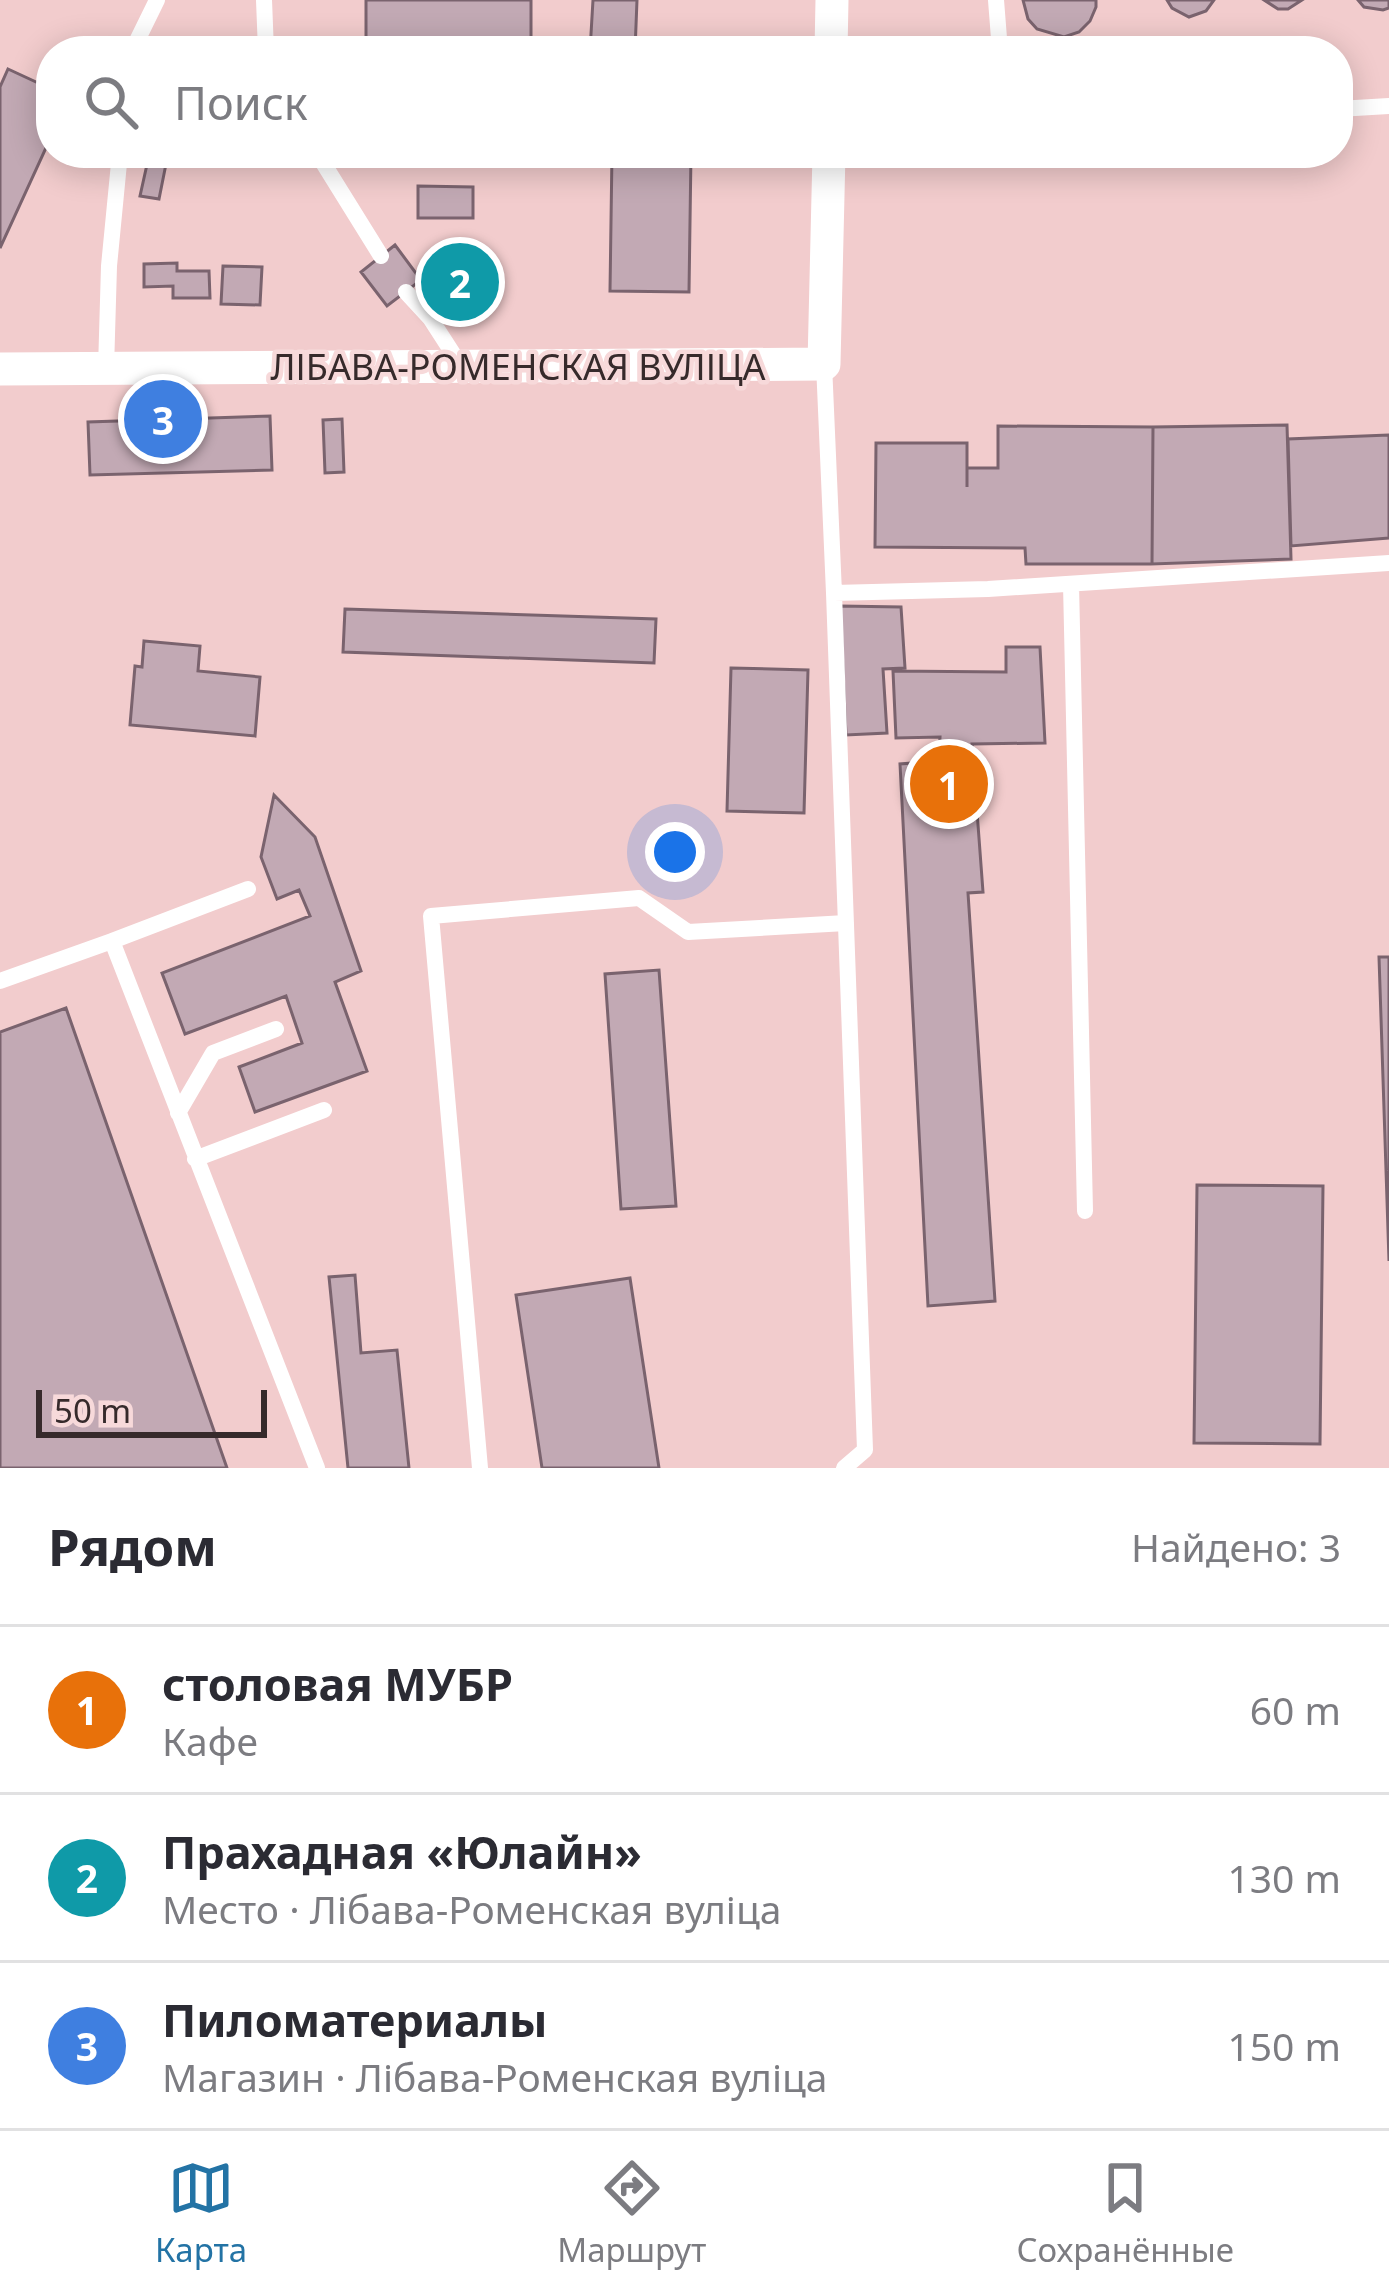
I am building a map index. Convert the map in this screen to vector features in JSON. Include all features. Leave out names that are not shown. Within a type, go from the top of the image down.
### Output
[{"type":"street","points":[[831,36],[832,0]]},
{"type":"street","points":[[824,364],[829,168]]},
{"type":"street","name":"ЛІБАВА-РОМЕНСКАЯ ВУЛІЦА","points":[[0,369],[824,364]]},
{"type":"lane","points":[[139,36],[157,0]]},
{"type":"lane","points":[[264,0],[265,36]]},
{"type":"lane","points":[[996,0],[999,36]]},
{"type":"lane","points":[[1353,109],[1389,106]]},
{"type":"lane","points":[[106,369],[119,168]]},
{"type":"lane","points":[[326,168],[380,256]]},
{"type":"lane","points":[[406,292],[430,318],[461,366]]},
{"type":"lane","points":[[824,364],[865,1450],[844,1468]]},
{"type":"lane","points":[[834,593],[1071,584],[1389,563]]},
{"type":"lane","points":[[1071,584],[1085,1211]]},
{"type":"lane","points":[[0,982],[248,889]]},
{"type":"lane","points":[[480,1468],[431,916],[639,898],[688,932],[846,923]]},
{"type":"lane","points":[[112,941],[317,1468]]},
{"type":"lane","points":[[178,1113],[212,1053],[276,1029]]},
{"type":"lane","points":[[195,1159],[324,1109]]},
{"type":"shaded area","points":[[0,0],[1389,0],[1389,1468],[0,1468]]},
{"type":"building","points":[[366,0],[531,0],[531,36],[366,36]]},
{"type":"building","points":[[593,0],[637,0],[636,36],[591,36]]},
{"type":"building","points":[[1023,0],[1096,0],[1090,21],[1067,36],[1037,29],[1028,19]]},
{"type":"building","points":[[1167,0],[1214,0],[1206,11],[1189,17]]},
{"type":"building","points":[[1264,0],[1302,0],[1278,9]]},
{"type":"building","points":[[1358,0],[1389,0],[1389,8],[1383,10],[1364,7]]},
{"type":"building","points":[[8,69],[36,82],[37,168],[0,248],[0,87]]},
{"type":"building","points":[[146,168],[165,168],[159,199],[140,196]]},
{"type":"building","points":[[612,168],[691,168],[689,292],[610,291]]},
{"type":"building","points":[[418,186],[473,187],[473,218],[418,218]]},
{"type":"building","points":[[395,245],[421,280],[387,306],[361,272]]},
{"type":"building","points":[[177,263],[177,271],[209,271],[210,298],[173,298],[173,286],[144,287],[144,264]]},
{"type":"building","points":[[442,264],[479,266],[478,299],[441,298]]},
{"type":"building","points":[[223,266],[262,267],[260,305],[221,304]]},
{"type":"building","points":[[270,416],[272,470],[90,475],[88,422]]},
{"type":"building","points":[[342,419],[344,472],[325,473],[323,420]]},
{"type":"building","points":[[1287,425],[1291,559],[1152,564],[1153,427]]},
{"type":"building","points":[[998,426],[1153,427],[1152,564],[1026,564],[1025,548],[875,547],[876,443],[967,443],[967,468],[998,468]]},
{"type":"building","points":[[1389,435],[1389,538],[1291,546],[1288,439]]},
{"type":"building","points":[[840,606],[901,607],[905,668],[883,669],[887,733],[846,735]]},
{"type":"building","points":[[345,609],[656,619],[654,663],[343,652]]},
{"type":"building","points":[[144,641],[200,646],[198,671],[260,677],[255,736],[130,725],[135,666],[142,667]]},
{"type":"building","points":[[1006,647],[1040,647],[1045,743],[972,744],[983,892],[968,893],[995,1301],[928,1306],[900,764],[939,761],[940,737],[896,738],[893,671],[1006,672]]},
{"type":"building","points":[[731,668],[808,670],[804,813],[727,811]]},
{"type":"building","points":[[274,795],[315,837],[361,971],[335,982],[367,1071],[255,1112],[239,1067],[302,1043],[286,996],[185,1034],[162,973],[310,916],[299,890],[277,899],[261,857]]},
{"type":"building","points":[[1379,957],[1389,957],[1389,1261]]},
{"type":"building","points":[[659,970],[676,1206],[621,1209],[605,974]]},
{"type":"building","points":[[66,1008],[227,1468],[0,1468],[0,1032]]},
{"type":"building","points":[[1197,1185],[1323,1186],[1320,1444],[1194,1443]]},
{"type":"building","points":[[355,1275],[361,1353],[397,1350],[409,1468],[348,1468],[329,1277]]},
{"type":"building","points":[[630,1278],[659,1468],[542,1468],[516,1295]]},
{"type":"place","name":"Прахадная «Юлайн»","points":[[460,282]]},
{"type":"place","name":"Пиломатериалы","points":[[163,419]]},
{"type":"place","name":"столовая МУБР","points":[[949,784]]}]
